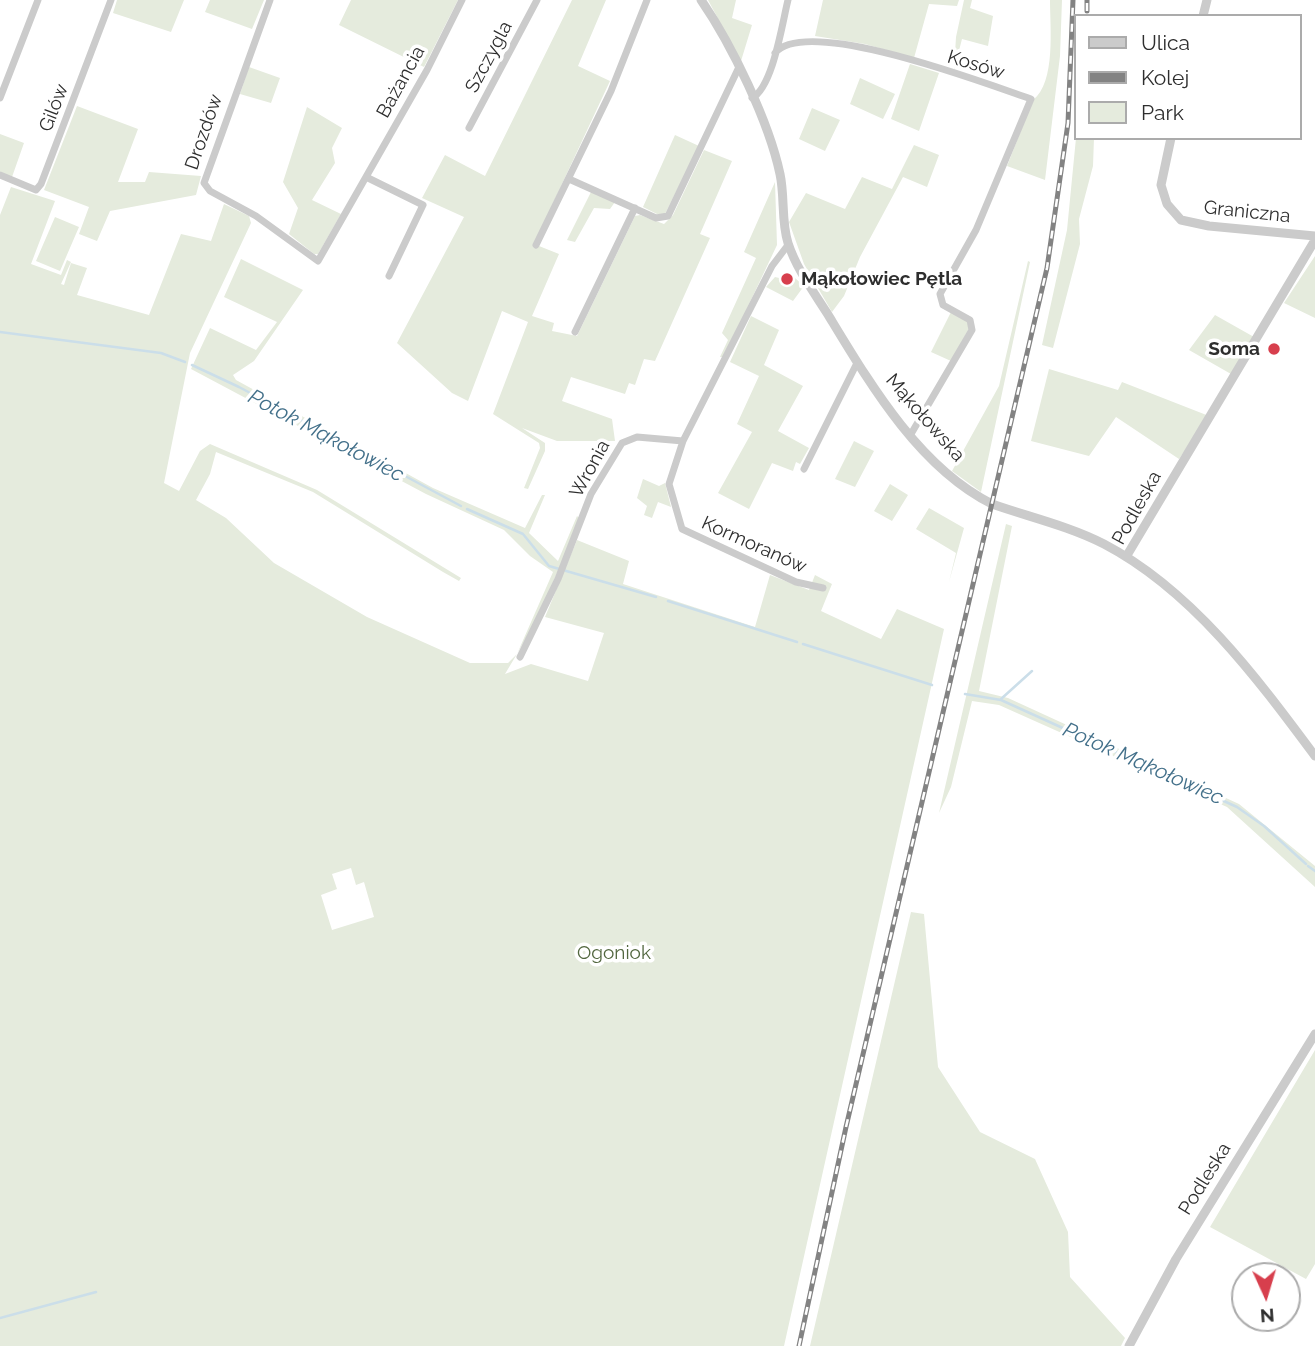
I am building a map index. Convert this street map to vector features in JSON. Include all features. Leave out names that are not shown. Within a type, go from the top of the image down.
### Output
[{"type":"street","points":[[1,93],[38,0]]},
{"type":"street","name":"Gilów","points":[[0,175],[36,190],[41,184],[111,0]]},
{"type":"street","name":"Drozdów","points":[[270,0],[204,183],[210,191],[256,216],[318,261]]},
{"type":"street","name":"Bażancia","points":[[318,261],[427,70],[462,0]]},
{"type":"street","name":"Szczygla","points":[[468,128],[537,0]]},
{"type":"street","points":[[536,246],[611,91],[648,0]]},
{"type":"street","name":"Mąkołowska","points":[[702,0],[739,67],[780,174],[788,244],[857,363],[911,434],[948,473],[987,501],[1072,531],[1126,557]]},
{"type":"street","points":[[752,98],[764,87],[788,0]]},
{"type":"street","name":"Kosów","points":[[775,53],[793,41],[820,40],[852,44],[1031,99],[976,230],[939,298],[943,305],[970,320],[972,330],[911,434]]},
{"type":"street","points":[[569,179],[660,219],[671,212],[739,67]]},
{"type":"street","name":"Graniczna","points":[[1171,140],[1161,185],[1167,204],[1181,220],[1209,226],[1315,238]]},
{"type":"street","points":[[366,177],[423,205],[389,276]]},
{"type":"street","points":[[575,332],[635,208]]},
{"type":"street","name":"Podleska","points":[[1315,238],[1126,557],[1184,601],[1271,697],[1315,756]]},
{"type":"street","points":[[683,441],[772,266],[788,244]]},
{"type":"street","points":[[804,469],[857,363]]},
{"type":"street","name":"Wronia","points":[[520,657],[562,569],[591,494],[622,443],[637,437],[683,441]]},
{"type":"street","name":"Kormoranów","points":[[683,441],[669,484],[682,529],[796,582],[823,588]]},
{"type":"street","name":"Podleska","points":[[1129,1346],[1176,1259],[1315,1034]]},
{"type":"green space","points":[[117,0],[184,0],[171,32],[113,13]]},
{"type":"green space","points":[[210,0],[264,0],[252,29],[205,12]]},
{"type":"green space","points":[[351,0],[458,0],[424,67],[339,25]]},
{"type":"green space","points":[[572,0],[606,0],[578,66],[610,81],[534,244],[559,254],[532,316],[554,323],[552,331],[577,336],[635,216],[640,215],[664,224],[673,215],[704,150],[732,161],[700,234],[710,238],[655,361],[644,359],[635,385],[629,383],[625,394],[571,377],[562,401],[612,419],[615,441],[557,441],[522,428],[545,443],[545,451],[528,489],[524,488],[540,448],[539,443],[493,414],[528,322],[502,311],[468,401],[452,393],[397,343],[464,217],[422,198],[445,155],[485,176]]},
{"type":"green space","points":[[708,0],[736,0],[732,18],[752,25],[741,61]]},
{"type":"green space","points":[[823,0],[959,0],[957,6],[929,4],[914,58],[865,44],[815,36]]},
{"type":"green space","points":[[964,0],[972,0],[970,8],[993,16],[988,46],[962,39],[954,70],[956,37]]},
{"type":"green space","points":[[1050,0],[1062,0],[1060,56],[1045,180],[1007,166],[1033,100],[1045,81],[1051,39]]},
{"type":"green space","points":[[910,64],[939,73],[919,131],[891,119]]},
{"type":"green space","points":[[249,67],[280,78],[271,103],[240,94]]},
{"type":"green space","points":[[860,78],[895,94],[883,119],[850,104]]},
{"type":"green space","points":[[77,106],[138,129],[118,182],[145,182],[149,172],[201,176],[196,195],[110,211],[97,241],[79,234],[89,207],[44,190]]},
{"type":"green space","points":[[307,107],[342,128],[332,148],[335,163],[312,200],[341,214],[318,254],[314,254],[289,234],[298,208],[283,182]]},
{"type":"green space","points":[[812,108],[840,120],[825,151],[799,139]]},
{"type":"green space","points":[[0,134],[24,143],[12,177],[0,172]]},
{"type":"green space","points":[[675,135],[699,146],[665,214],[659,215],[643,207]]},
{"type":"green space","points":[[1076,140],[1094,140],[1093,166],[1079,219],[1080,244],[1053,348],[1042,345],[1067,230]]},
{"type":"green space","points":[[914,145],[939,155],[927,187],[903,177],[860,257],[844,296],[832,312],[804,264],[789,222],[806,193],[845,209],[862,177],[892,189]]},
{"type":"green space","points":[[775,182],[777,245],[724,357],[720,357],[728,340],[722,333],[756,258],[744,252]]},
{"type":"green space","name":"Ogoniok","points":[[11,187],[55,201],[31,264],[61,275],[67,260],[71,262],[61,284],[64,285],[71,263],[87,268],[77,295],[149,315],[181,234],[211,241],[224,204],[249,216],[251,223],[190,353],[164,483],[179,491],[200,451],[210,444],[317,490],[461,578],[459,581],[443,572],[313,492],[216,452],[210,474],[196,500],[226,518],[274,563],[367,617],[470,663],[508,663],[517,654],[505,674],[531,664],[588,681],[604,633],[545,617],[577,540],[629,561],[623,584],[755,627],[770,575],[809,590],[815,575],[832,584],[821,611],[881,639],[897,609],[944,629],[784,1346],[0,1346],[0,215]],"holes":[[[351,868],[356,885],[364,882],[374,917],[332,930],[321,895],[337,889],[332,874]]]},
{"type":"green space","points":[[591,192],[615,202],[610,209],[594,208],[575,242],[567,240]]},
{"type":"green space","points":[[55,217],[79,227],[60,271],[36,261]]},
{"type":"green space","points":[[1315,256],[1315,318],[1284,303]]},
{"type":"green space","points":[[241,259],[303,290],[254,361],[233,375],[236,380],[433,488],[525,528],[542,495],[545,495],[529,533],[558,561],[577,516],[579,518],[555,578],[517,653],[553,572],[530,556],[504,530],[426,494],[191,369],[210,328],[256,350],[277,322],[224,297]]},
{"type":"green space","points":[[1028,261],[1030,262],[981,492],[952,471],[999,386]]},
{"type":"green space","points":[[775,277],[792,281],[795,278],[804,286],[793,301],[766,287]]},
{"type":"green space","points":[[951,312],[965,319],[970,327],[951,361],[931,352]]},
{"type":"green space","points":[[1215,315],[1254,337],[1231,374],[1189,350]]},
{"type":"green space","points":[[751,316],[779,330],[764,365],[803,386],[778,431],[809,448],[800,464],[796,462],[793,471],[772,463],[749,509],[718,493],[752,432],[737,424],[759,376],[730,362]]},
{"type":"green space","points":[[1049,369],[1118,390],[1122,382],[1209,416],[1179,459],[1116,417],[1089,456],[1031,441]]},
{"type":"green space","points":[[854,441],[874,451],[855,487],[835,479]]},
{"type":"green space","points":[[643,479],[659,486],[665,483],[671,507],[658,502],[652,518],[644,515],[647,506],[637,498]]},
{"type":"green space","points":[[890,484],[908,495],[892,521],[874,511]]},
{"type":"green space","points":[[929,508],[964,528],[949,582],[956,553],[916,529]]},
{"type":"green space","points":[[1006,524],[1012,526],[979,691],[1008,698],[1239,804],[1315,866],[1315,887],[1227,807],[999,705],[972,701],[951,787],[939,813]]},
{"type":"green space","points":[[911,912],[924,914],[938,1067],[980,1132],[1035,1159],[1068,1232],[1070,1277],[1125,1338],[1121,1346],[810,1346]]},
{"type":"green space","points":[[1315,1050],[1315,1264],[1306,1279],[1301,1276],[1301,1262],[1275,1262],[1210,1227]]},
{"type":"waterway","name":"Potok Mąkołowiec","points":[[0,332],[161,353],[185,362]]},
{"type":"waterway","name":"Potok Mąkołowiec","points":[[192,365],[239,387],[461,506]]},
{"type":"waterway","name":"Potok Mąkołowiec","points":[[467,509],[523,534],[549,566],[656,597]]},
{"type":"waterway","name":"Potok Mąkołowiec","points":[[668,601],[797,642]]},
{"type":"waterway","name":"Potok Mąkołowiec","points":[[803,644],[932,685]]},
{"type":"waterway","points":[[1001,699],[1032,671]]},
{"type":"waterway","name":"Potok Mąkołowiec","points":[[965,694],[1001,700],[1237,807],[1264,826],[1306,864]]},
{"type":"waterway","name":"Potok Mąkołowiec","points":[[1308,866],[1315,871]]},
{"type":"waterway","points":[[0,1318],[96,1292]]},
{"type":"railway","points":[[799,1346],[846,1127],[1047,268],[1068,123],[1073,0]]},
{"type":"railway","points":[[1087,0],[1087,11]]},
{"type":"place","name":"Mąkołowiec Pętla","points":[[787,279]]},
{"type":"place","name":"Soma","points":[[1274,349]]}]
